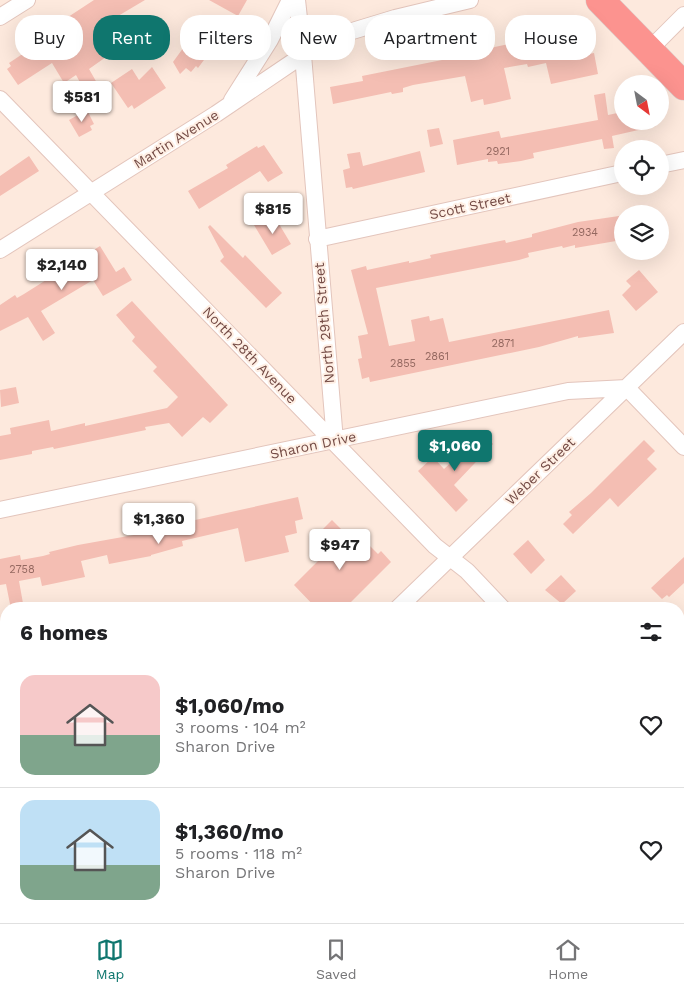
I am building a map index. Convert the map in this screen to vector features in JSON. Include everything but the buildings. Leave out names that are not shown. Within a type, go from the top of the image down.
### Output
[{"type":"highway","points":[[600,0],[684,86]]},
{"type":"street","points":[[0,17],[27,0]]},
{"type":"street","points":[[228,106],[270,40],[290,0]]},
{"type":"street","points":[[297,0],[299,15]]},
{"type":"street","name":"Martin Avenue","points":[[355,30],[395,18],[470,0]]},
{"type":"street","points":[[649,50],[684,15]]},
{"type":"street","name":"Martin Avenue","points":[[0,250],[228,106],[296,60]]},
{"type":"street","name":"North 29th Street","points":[[303,60],[335,441]]},
{"type":"street","name":"North 28th Avenue","points":[[0,99],[335,441],[435,546],[467,571],[496,602]]},
{"type":"street","points":[[669,163],[684,160]]},
{"type":"street","name":"Scott Street","points":[[317,239],[614,176]]},
{"type":"street","name":"Weber Street","points":[[404,602],[684,332]]},
{"type":"street","points":[[627,388],[684,446]]},
{"type":"street","name":"Sharon Drive","points":[[0,510],[335,441],[568,390],[627,388]]}]
